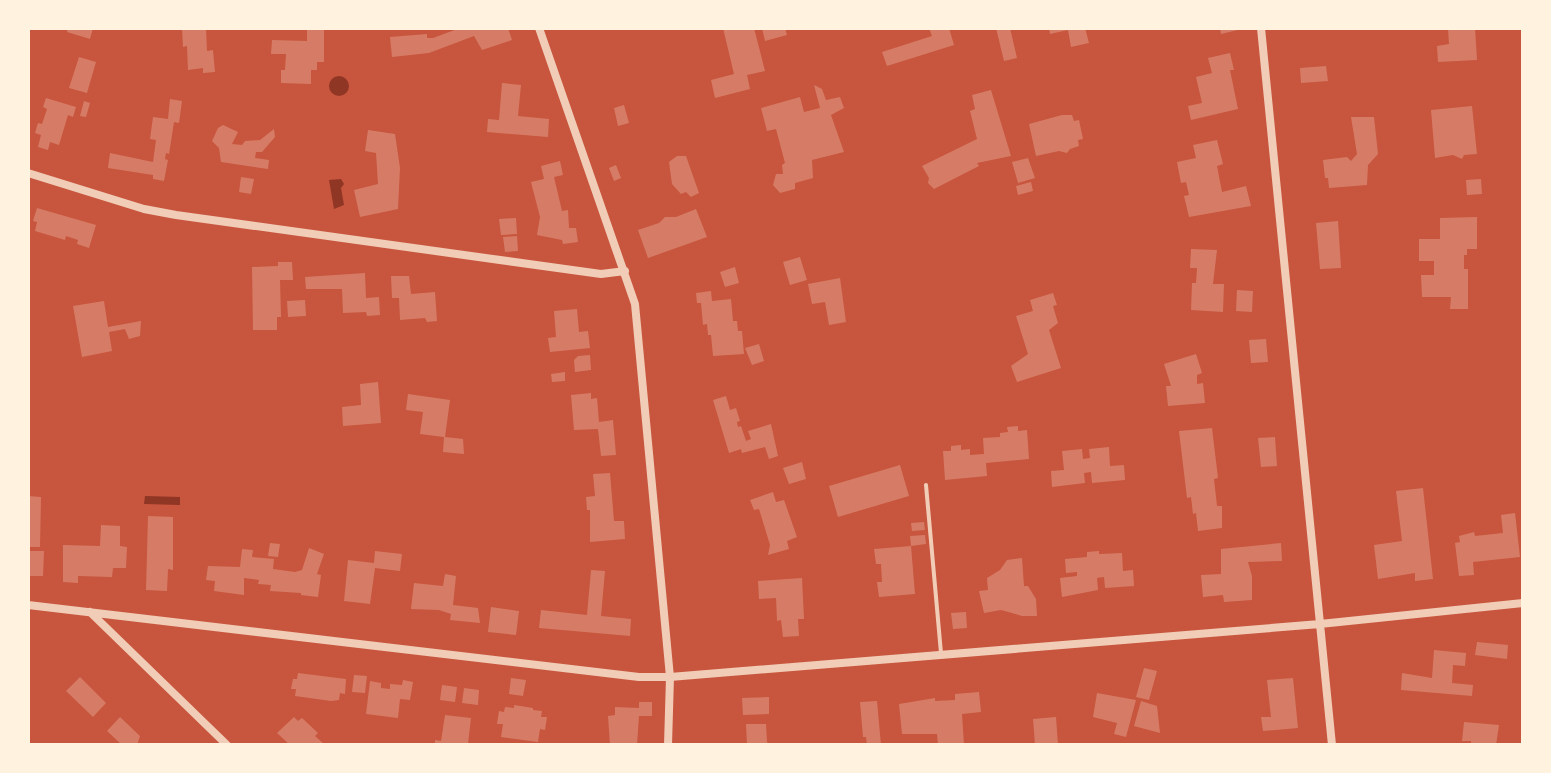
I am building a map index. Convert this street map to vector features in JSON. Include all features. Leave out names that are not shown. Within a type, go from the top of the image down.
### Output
[{"type":"street","points":[[540,28],[625,271],[638,322],[670,677],[668,745]]},
{"type":"street","points":[[1261,28],[1332,745]]},
{"type":"street","points":[[28,173],[144,209],[176,215],[601,274],[625,271]]},
{"type":"street","points":[[28,605],[639,677],[670,677],[1320,624],[1523,603]]},
{"type":"street","points":[[89,611],[227,745]]},
{"type":"lane","points":[[926,485],[941,655]]},
{"type":"shaded area","points":[[339,76],[346,79],[349,86],[346,93],[339,96],[332,93],[329,86],[332,79]]},
{"type":"shaded area","points":[[341,179],[344,184],[341,188],[344,205],[334,209],[329,180]]},
{"type":"shaded area","points":[[145,496],[180,497],[180,505],[144,504]]},
{"type":"building","points":[[68,28],[93,28],[90,39],[67,32]]},
{"type":"building","points":[[182,28],[206,28],[207,51],[213,50],[215,72],[203,73],[203,68],[188,70],[187,46],[183,47]]},
{"type":"building","points":[[307,28],[324,28],[324,62],[317,62],[317,70],[311,70],[311,84],[281,83],[286,54],[271,54],[272,40],[307,41]]},
{"type":"building","points":[[460,28],[508,28],[512,40],[482,50],[474,36],[429,53],[392,57],[390,37],[427,34],[427,38],[433,38]]},
{"type":"building","points":[[723,28],[754,28],[765,71],[747,75],[750,89],[715,98],[711,80],[734,74]]},
{"type":"building","points":[[762,28],[785,28],[787,35],[765,41]]},
{"type":"building","points":[[929,28],[949,28],[954,45],[887,66],[882,52],[932,36]]},
{"type":"building","points":[[996,28],[1010,28],[1017,58],[1004,61]]},
{"type":"building","points":[[1049,28],[1085,28],[1089,43],[1071,47],[1068,30],[1050,34]]},
{"type":"building","points":[[1220,28],[1242,28],[1242,29],[1221,34]]},
{"type":"building","points":[[1448,28],[1475,28],[1477,60],[1438,62],[1437,46],[1449,44]]},
{"type":"building","points":[[1230,53],[1234,70],[1230,70],[1238,109],[1191,120],[1188,106],[1202,103],[1196,77],[1212,73],[1208,58]]},
{"type":"building","points":[[79,57],[96,62],[87,93],[69,88]]},
{"type":"building","points":[[1326,66],[1328,81],[1301,83],[1300,68]]},
{"type":"building","points":[[502,83],[521,85],[518,116],[549,119],[548,137],[487,132],[488,119],[499,120]]},
{"type":"building","points":[[814,85],[822,89],[826,100],[840,97],[844,108],[831,115],[844,152],[812,160],[813,178],[795,183],[795,189],[780,193],[773,185],[776,174],[783,174],[782,165],[785,163],[776,129],[767,131],[761,108],[800,97],[804,112],[820,108]]},
{"type":"building","points":[[991,90],[1011,156],[977,163],[979,166],[934,189],[928,183],[929,178],[922,166],[977,139],[970,111],[975,109],[972,95]]},
{"type":"building","points":[[46,98],[76,107],[73,117],[68,115],[59,145],[50,142],[48,150],[38,147],[41,135],[35,133],[47,109],[43,107]]},
{"type":"building","points":[[170,99],[182,101],[179,123],[174,122],[169,154],[166,153],[165,159],[168,160],[164,181],[153,179],[153,175],[108,168],[110,153],[153,162],[156,140],[150,139],[153,117],[168,119]]},
{"type":"building","points":[[84,101],[90,103],[86,117],[80,116]]},
{"type":"building","points":[[624,105],[629,123],[618,126],[614,108]]},
{"type":"building","points":[[1472,106],[1477,154],[1464,155],[1462,159],[1453,155],[1435,158],[1431,110]]},
{"type":"building","points":[[1072,115],[1074,121],[1079,120],[1083,139],[1078,140],[1079,146],[1067,153],[1059,151],[1036,156],[1029,124]]},
{"type":"building","points":[[1351,117],[1374,117],[1378,154],[1368,165],[1367,185],[1329,188],[1323,160],[1347,157],[1351,161],[1357,154]]},
{"type":"building","points":[[223,125],[238,132],[232,144],[242,145],[245,141],[260,140],[274,129],[275,137],[262,152],[256,152],[255,158],[269,160],[268,169],[221,162],[219,148],[212,141],[218,128]]},
{"type":"building","points":[[368,130],[395,134],[400,168],[398,209],[360,217],[354,190],[378,184],[376,153],[365,151]]},
{"type":"building","points":[[1217,140],[1223,164],[1217,166],[1222,192],[1246,186],[1251,206],[1189,217],[1184,196],[1189,195],[1186,182],[1181,183],[1177,162],[1196,158],[1193,145]]},
{"type":"building","points":[[677,156],[686,156],[699,193],[691,197],[686,192],[681,194],[672,184],[669,162]]},
{"type":"building","points":[[1028,158],[1035,178],[1018,183],[1012,162]]},
{"type":"building","points":[[560,161],[563,175],[554,177],[562,211],[568,210],[569,228],[576,228],[578,242],[563,244],[562,240],[537,235],[540,217],[531,182],[544,179],[541,166]]},
{"type":"building","points":[[616,165],[621,178],[614,181],[609,168]]},
{"type":"building","points":[[241,177],[254,179],[251,194],[239,192]]},
{"type":"building","points":[[1481,179],[1482,194],[1467,195],[1466,180]]},
{"type":"building","points":[[1031,182],[1033,191],[1018,195],[1016,186]]},
{"type":"building","points":[[37,208],[96,225],[89,248],[66,236],[65,240],[35,231],[37,222],[33,221]]},
{"type":"building","points":[[696,209],[707,237],[648,258],[638,230],[659,223],[665,217],[676,217]]},
{"type":"building","points":[[1477,217],[1477,249],[1467,249],[1467,255],[1464,255],[1464,269],[1468,269],[1468,309],[1450,309],[1451,297],[1422,297],[1421,275],[1434,275],[1434,261],[1419,261],[1419,239],[1440,239],[1440,218]]},
{"type":"building","points":[[516,218],[517,234],[501,235],[499,219]]},
{"type":"building","points":[[1338,221],[1341,268],[1320,269],[1316,223]]},
{"type":"building","points":[[517,236],[518,251],[505,252],[503,237]]},
{"type":"building","points":[[1191,249],[1217,250],[1213,284],[1224,284],[1223,312],[1191,310],[1192,283],[1196,283],[1197,268],[1190,268]]},
{"type":"building","points":[[800,257],[807,280],[790,285],[783,262]]},
{"type":"building","points":[[278,262],[292,262],[293,280],[280,280],[281,317],[277,317],[277,330],[253,330],[252,267],[278,266]]},
{"type":"building","points":[[735,267],[739,283],[725,287],[720,272]]},
{"type":"building","points":[[365,273],[366,298],[379,297],[380,315],[343,313],[342,289],[306,289],[305,277]]},
{"type":"building","points":[[391,276],[409,276],[411,294],[435,292],[437,321],[427,322],[425,318],[400,320],[399,298],[392,298]]},
{"type":"building","points":[[840,278],[846,322],[829,325],[825,302],[812,304],[808,284]]},
{"type":"building","points":[[1237,290],[1253,291],[1252,312],[1236,311]]},
{"type":"building","points":[[711,291],[712,301],[731,299],[733,321],[737,321],[738,331],[742,331],[744,354],[713,356],[711,335],[708,335],[707,324],[703,325],[701,303],[697,303],[696,293]]},
{"type":"building","points":[[1053,293],[1058,323],[1049,330],[1061,368],[1017,382],[1011,366],[1028,354],[1016,316],[1033,311],[1030,300]]},
{"type":"building","points":[[305,300],[306,316],[288,317],[287,301]]},
{"type":"building","points":[[104,301],[108,327],[141,321],[140,336],[129,339],[125,329],[109,332],[112,351],[82,357],[73,306]]},
{"type":"building","points":[[577,309],[579,332],[588,331],[590,348],[550,352],[548,338],[556,337],[554,311]]},
{"type":"building","points":[[1266,339],[1268,362],[1251,363],[1249,340]]},
{"type":"building","points":[[759,344],[764,361],[752,365],[745,348]]},
{"type":"building","points":[[1196,354],[1202,373],[1197,375],[1197,384],[1203,383],[1205,403],[1168,406],[1166,386],[1171,386],[1164,364]]},
{"type":"building","points":[[590,355],[591,370],[575,372],[574,360],[578,356]]},
{"type":"building","points":[[565,372],[565,381],[552,382],[551,374]]},
{"type":"building","points":[[378,382],[381,423],[343,426],[342,407],[361,405],[360,384]]},
{"type":"building","points":[[591,393],[591,399],[597,398],[599,422],[613,420],[616,455],[601,456],[598,429],[574,430],[571,395]]},
{"type":"building","points":[[408,394],[450,400],[445,437],[463,439],[464,454],[443,452],[444,437],[420,434],[423,412],[406,410]]},
{"type":"building","points":[[726,396],[730,410],[736,408],[740,421],[737,422],[738,427],[741,426],[746,441],[751,439],[748,431],[771,424],[778,456],[769,459],[765,447],[729,453],[713,400]]},
{"type":"building","points":[[1018,426],[1018,431],[1027,430],[1029,459],[986,463],[987,476],[945,480],[943,451],[951,451],[951,446],[961,445],[961,450],[970,449],[970,455],[984,454],[983,438],[1000,437],[1000,433],[1008,432],[1007,427]]},
{"type":"building","points":[[1212,428],[1218,478],[1214,479],[1217,506],[1222,506],[1222,528],[1198,531],[1191,497],[1187,498],[1179,431]]},
{"type":"building","points":[[1275,437],[1277,466],[1261,467],[1258,438]]},
{"type":"building","points":[[1109,447],[1110,466],[1124,465],[1125,480],[1092,483],[1091,472],[1084,473],[1085,483],[1052,487],[1051,471],[1064,470],[1062,451],[1082,449],[1083,459],[1090,458],[1089,449]]},
{"type":"building","points":[[802,462],[806,479],[789,484],[783,468]]},
{"type":"building","points":[[900,465],[909,496],[838,517],[829,486]]},
{"type":"building","points":[[610,473],[614,521],[624,521],[625,539],[590,542],[590,510],[587,510],[586,497],[595,496],[593,474]]},
{"type":"building","points":[[1423,488],[1433,579],[1415,581],[1415,573],[1378,579],[1374,545],[1402,541],[1396,491]]},
{"type":"building","points":[[773,492],[776,502],[784,500],[797,537],[787,541],[789,549],[768,555],[770,545],[759,509],[754,510],[750,500]]},
{"type":"building","points":[[28,496],[41,497],[40,547],[28,547]]},
{"type":"building","points":[[1515,513],[1520,557],[1473,562],[1474,575],[1459,576],[1455,543],[1460,542],[1459,536],[1474,532],[1475,536],[1503,533],[1501,515]]},
{"type":"building","points":[[148,516],[173,517],[173,570],[168,569],[167,591],[146,590]]},
{"type":"building","points":[[924,522],[925,530],[912,531],[911,523]]},
{"type":"building","points":[[101,525],[120,526],[120,546],[127,547],[126,568],[113,568],[112,577],[78,576],[78,583],[63,582],[63,545],[100,546]]},
{"type":"building","points":[[925,535],[926,544],[911,546],[910,536]]},
{"type":"building","points":[[270,543],[280,544],[278,557],[268,556]]},
{"type":"building","points":[[1281,543],[1282,561],[1248,562],[1252,576],[1252,600],[1224,602],[1223,595],[1203,597],[1201,575],[1221,574],[1221,549]]},
{"type":"building","points":[[911,546],[915,594],[879,597],[877,582],[882,582],[881,564],[876,564],[874,549]]},
{"type":"building","points":[[309,548],[324,554],[317,574],[321,575],[318,597],[270,591],[271,585],[244,578],[244,595],[214,591],[215,581],[206,580],[208,566],[240,567],[242,549],[253,550],[252,557],[274,559],[273,569],[302,570]]},
{"type":"building","points":[[28,551],[44,551],[43,576],[28,576]]},
{"type":"building","points":[[375,551],[402,554],[400,571],[375,568],[370,604],[344,601],[348,560],[374,563]]},
{"type":"building","points":[[1099,551],[1099,554],[1122,553],[1123,571],[1133,570],[1134,586],[1105,588],[1104,577],[1097,578],[1098,590],[1062,597],[1060,578],[1077,576],[1077,572],[1066,573],[1065,559],[1087,557],[1087,552]]},
{"type":"building","points":[[1022,558],[1024,586],[1028,586],[1036,599],[1037,616],[1022,616],[1001,610],[984,613],[979,591],[988,590],[987,578],[1000,570],[1007,560]]},
{"type":"building","points":[[591,570],[605,571],[601,616],[631,619],[630,636],[539,628],[541,610],[587,615]]},
{"type":"building","points":[[445,574],[456,576],[453,605],[478,608],[480,623],[450,620],[451,614],[439,610],[411,609],[414,583],[443,586]]},
{"type":"building","points":[[802,578],[804,619],[798,619],[799,636],[783,637],[781,620],[777,621],[776,598],[759,599],[758,581]]},
{"type":"building","points":[[491,607],[519,611],[516,635],[488,632]]},
{"type":"building","points":[[966,612],[967,628],[953,629],[951,613]]},
{"type":"building","points":[[1477,642],[1508,645],[1507,659],[1475,655]]},
{"type":"building","points":[[1434,650],[1466,653],[1465,666],[1453,665],[1452,683],[1473,685],[1472,696],[1401,690],[1402,673],[1432,678]]},
{"type":"building","points":[[1144,668],[1157,671],[1149,700],[1136,697]]},
{"type":"building","points":[[298,673],[346,679],[345,694],[340,693],[339,700],[331,701],[295,696],[296,689],[291,689]]},
{"type":"building","points":[[354,675],[367,676],[365,693],[352,692]]},
{"type":"building","points":[[80,677],[106,703],[93,717],[66,691]]},
{"type":"building","points":[[511,678],[526,680],[523,696],[509,694]]},
{"type":"building","points":[[1293,678],[1298,728],[1263,731],[1261,717],[1271,717],[1267,680]]},
{"type":"building","points":[[403,680],[413,682],[410,700],[400,699],[398,718],[366,714],[370,681],[381,683],[381,688],[390,689],[390,684],[402,685]]},
{"type":"building","points":[[442,685],[457,687],[455,702],[440,700]]},
{"type":"building","points":[[464,688],[479,690],[478,705],[462,703]]},
{"type":"building","points":[[979,692],[981,712],[962,714],[964,745],[938,745],[937,734],[902,734],[899,704],[935,698],[935,701],[955,700],[955,694]]},
{"type":"building","points":[[1097,693],[1136,700],[1126,737],[1114,734],[1117,723],[1093,717]]},
{"type":"building","points":[[769,697],[769,714],[743,715],[742,698]]},
{"type":"building","points":[[877,701],[881,745],[867,745],[866,737],[863,737],[860,702]]},
{"type":"building","points":[[1141,701],[1157,706],[1160,733],[1134,726]]},
{"type":"building","points":[[639,702],[652,702],[652,716],[639,716],[637,745],[610,745],[608,716],[615,715],[615,707],[639,708]]},
{"type":"building","points":[[514,705],[542,711],[541,717],[547,717],[545,730],[540,729],[538,742],[501,737],[503,724],[497,724],[499,711],[504,712],[505,707],[514,708]]},
{"type":"building","points":[[445,715],[471,718],[468,744],[435,745],[435,740],[441,741]]},
{"type":"building","points":[[120,717],[140,736],[137,745],[122,745],[107,731]]},
{"type":"building","points":[[294,717],[298,721],[302,718],[318,733],[315,736],[325,745],[290,745],[277,733]]},
{"type":"building","points":[[1056,717],[1058,745],[1035,745],[1033,719]]},
{"type":"building","points":[[1464,722],[1499,725],[1496,745],[1471,745],[1471,741],[1462,741]]},
{"type":"building","points":[[746,724],[766,724],[769,745],[747,745]]}]
